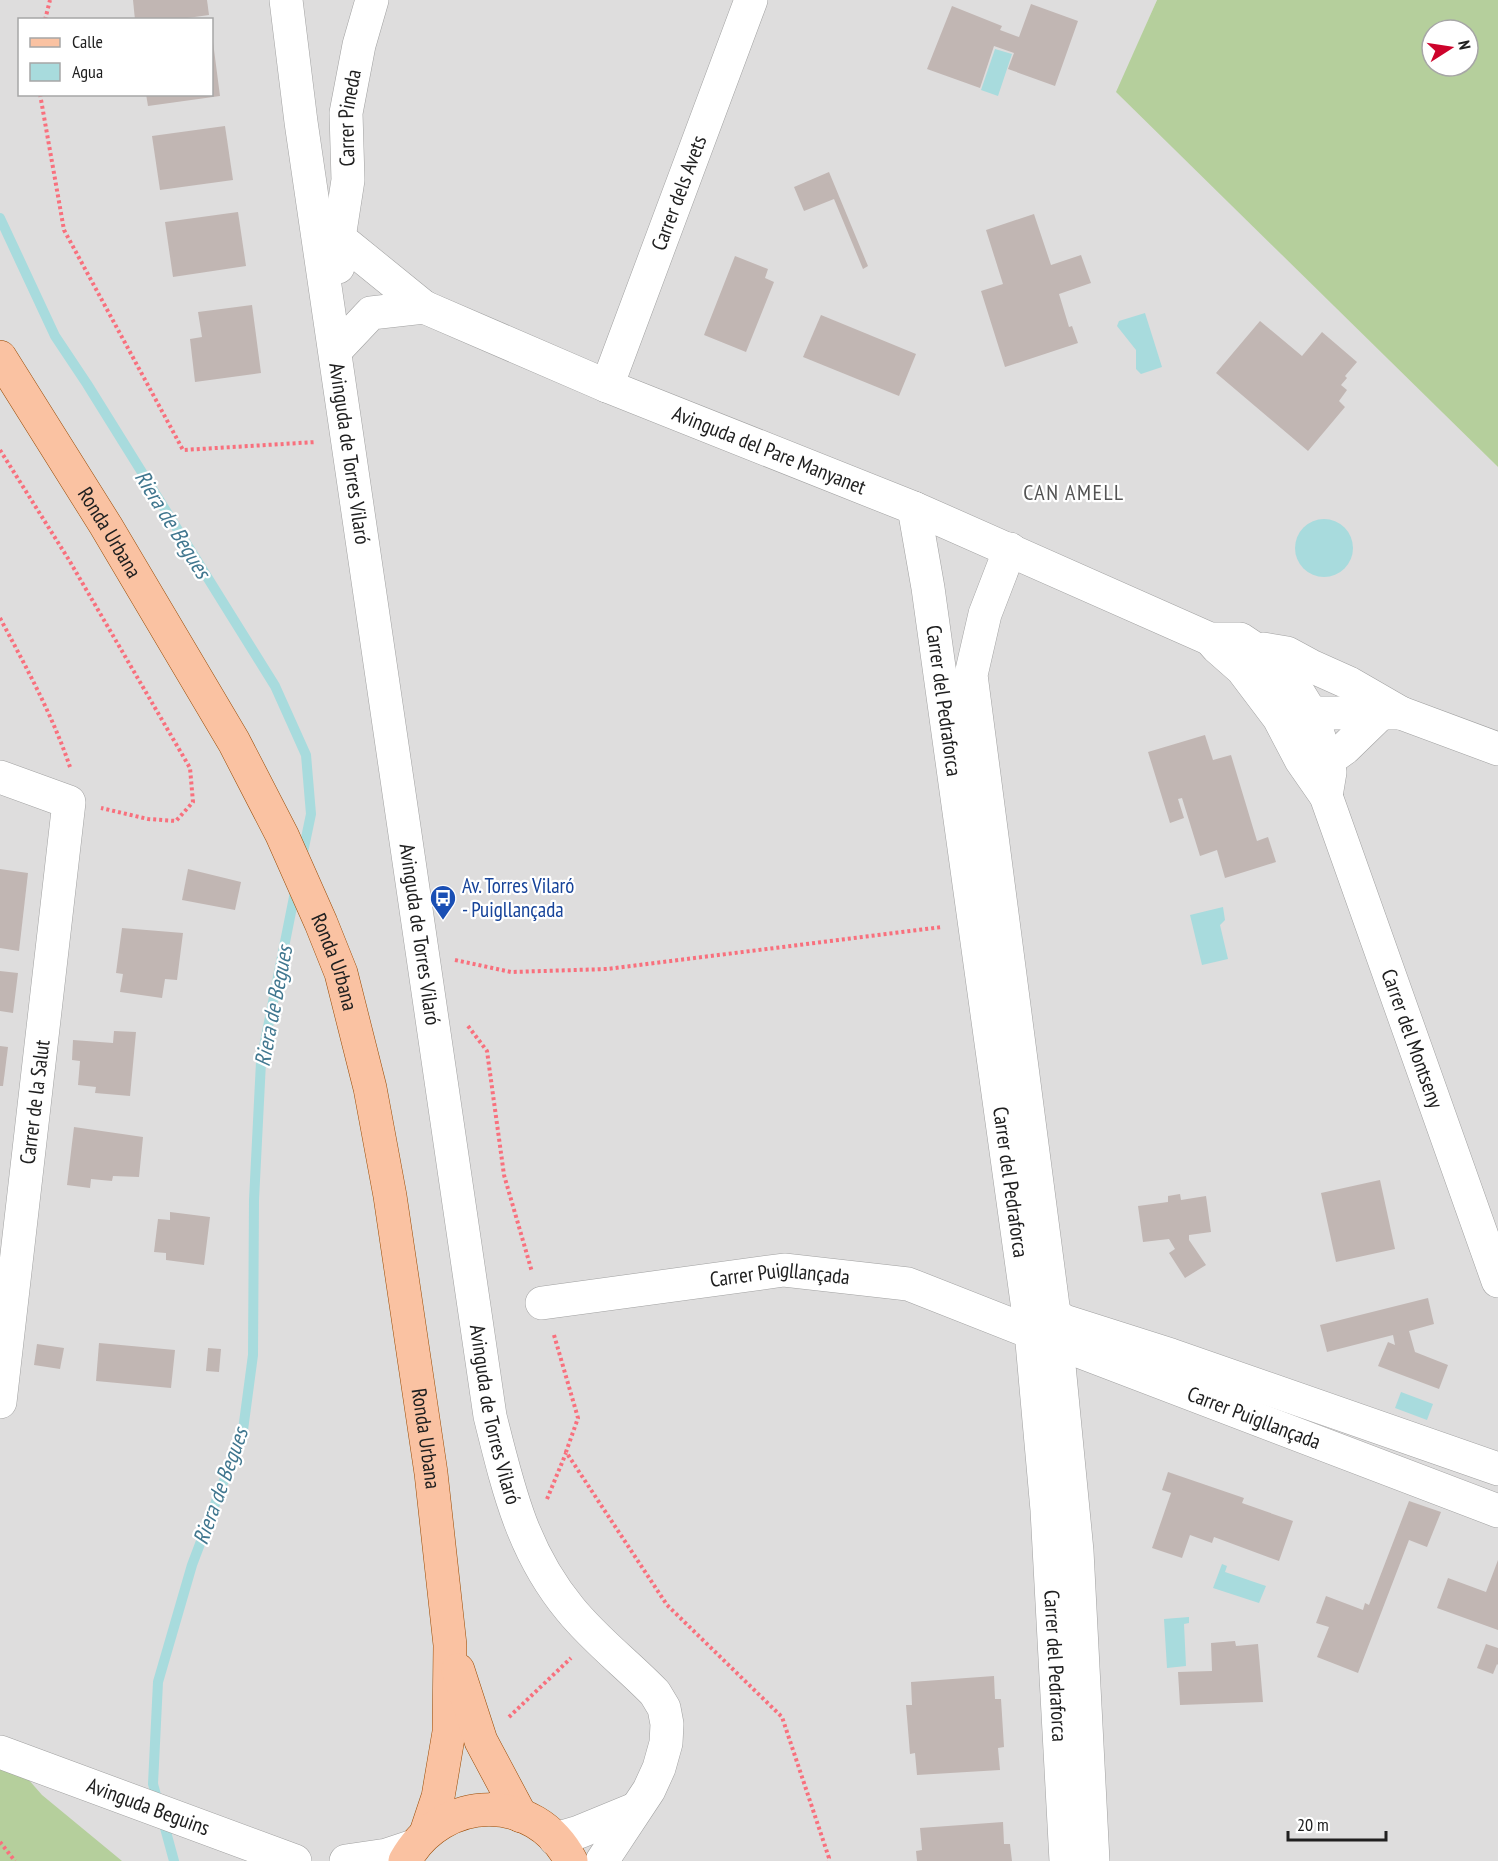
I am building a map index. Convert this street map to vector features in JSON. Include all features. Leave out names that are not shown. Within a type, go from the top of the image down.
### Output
[{"type":"main road","name":"Ronda Urbana","points":[[0,357],[106,526],[234,742],[282,835],[341,973],[364,1065],[390,1196],[431,1473],[450,1645],[449,1732],[438,1797],[415,1847]]},
{"type":"main road","name":"Ronda Urbana","points":[[450,1645],[481,1741],[521,1816]]},
{"type":"main road","points":[[415,1847],[441,1822],[466,1812],[494,1810],[521,1816],[540,1826],[563,1850]]},
{"type":"street","name":"Avinguda de Torres Vilaró","points":[[286,0],[301,122],[490,1416],[521,1527],[540,1566],[564,1601],[648,1686],[664,1708],[667,1724],[666,1743],[659,1768],[649,1790],[602,1861]]},
{"type":"street","name":"Carrer Pineda","points":[[336,350],[339,238],[348,180],[346,113],[359,45],[372,0]]},
{"type":"street","name":"Carrer dels Avets","points":[[607,386],[751,0]]},
{"type":"street","points":[[339,238],[424,307]]},
{"type":"street","name":"Avinguda del Pare Manyanet","points":[[336,350],[371,313],[424,307],[607,386],[914,508],[1010,549],[1210,639],[1217,648],[1247,658],[1261,653],[1293,684],[1300,714],[1301,760],[1326,796]]},
{"type":"street","name":"Carrer del Pedraforca","points":[[914,508],[928,588],[975,923],[1036,1325],[1077,1551],[1093,1861]]},
{"type":"street","name":"Carrer del Pedraforca","points":[[1010,549],[985,614],[971,675],[1036,1325],[1066,1861]]},
{"type":"street","points":[[1247,658],[1287,654],[1349,683],[1390,714]]},
{"type":"street","points":[[1334,676],[1314,689],[1300,714],[1390,714],[1498,749]]},
{"type":"street","name":"Avinguda del Pare Manyanet","points":[[1300,714],[1327,762],[1330,772],[1326,796]]},
{"type":"street","points":[[1327,762],[1390,714]]},
{"type":"street","points":[[0,777],[69,802]]},
{"type":"street","name":"Carrer del Montseny","points":[[1326,796],[1498,1281]]},
{"type":"street","name":"Carrer de la Salut","points":[[0,1402],[69,802]]},
{"type":"street","name":"Carrer Puigllançada","points":[[542,1303],[784,1270],[908,1284],[1036,1325],[1498,1511]]},
{"type":"street","name":"Carrer Puigllançada","points":[[1036,1325],[1064,1321],[1171,1354],[1498,1469]]},
{"type":"street","name":"Avinguda Beguins","points":[[0,1752],[295,1861]]},
{"type":"street","points":[[563,1850],[579,1832],[635,1809]]},
{"type":"street","points":[[346,1861],[387,1855],[415,1847]]},
{"type":"path","points":[[46,18],[50,0]]},
{"type":"path","points":[[40,96],[64,230],[183,450],[348,440]]},
{"type":"path","points":[[0,450],[69,560],[190,768],[193,802],[176,821],[148,819],[69,802],[70,767],[59,734],[0,618]]},
{"type":"path","points":[[421,949],[470,965],[511,972],[607,969],[975,923]]},
{"type":"path","points":[[468,1026],[487,1052],[504,1174],[578,1418],[546,1500]]},
{"type":"path","points":[[566,1452],[667,1605],[782,1717],[828,1861]]},
{"type":"path","points":[[504,1721],[575,1654]]},
{"type":"path","points":[[0,1842],[15,1861]]},
{"type":"shaded area","points":[[0,0],[1157,0],[1117,92],[1498,467],[1498,1861],[12,1861],[0,1856]]},
{"type":"green space","points":[[1157,0],[1498,0],[1498,467],[1116,92]]},
{"type":"green space","points":[[0,1747],[42,1795],[122,1861],[0,1861]]},
{"type":"water","points":[[995,49],[1012,54],[998,96],[981,90]]},
{"type":"water","points":[[1145,313],[1162,367],[1141,374],[1136,369],[1136,350],[1117,326],[1119,321]]},
{"type":"water","points":[[1318,519],[1330,519],[1345,527],[1353,542],[1353,554],[1345,569],[1330,577],[1318,577],[1303,569],[1295,554],[1295,542],[1303,527]]},
{"type":"water","points":[[1223,907],[1225,920],[1220,925],[1228,959],[1202,965],[1190,915]]},
{"type":"water","points":[[1401,1392],[1433,1404],[1427,1420],[1395,1408]]},
{"type":"water","points":[[1222,1564],[1227,1566],[1225,1572],[1266,1586],[1259,1603],[1213,1588]]},
{"type":"water","points":[[1189,1617],[1189,1623],[1184,1624],[1186,1666],[1167,1668],[1164,1619]]},
{"type":"building","points":[[133,0],[207,0],[209,15],[187,18],[135,18]]},
{"type":"building","points":[[1031,4],[1078,21],[1055,86],[1008,69],[1014,53],[994,46],[980,88],[927,69],[952,6],[1002,26],[1000,30],[1019,37]]},
{"type":"building","points":[[213,42],[220,96],[148,106],[146,96],[213,96]]},
{"type":"building","points":[[225,126],[233,180],[160,190],[152,136]]},
{"type":"building","points":[[829,172],[868,266],[863,269],[834,199],[804,211],[794,187]]},
{"type":"building","points":[[238,212],[246,266],[173,277],[165,222]]},
{"type":"building","points":[[1034,214],[1051,265],[1081,255],[1091,283],[1059,294],[1069,327],[1072,326],[1078,343],[1005,367],[981,291],[1003,284],[986,230]]},
{"type":"building","points":[[735,256],[768,269],[765,278],[774,282],[746,352],[704,335]]},
{"type":"building","points":[[252,305],[261,373],[195,382],[190,339],[202,337],[198,312]]},
{"type":"building","points":[[821,315],[916,354],[899,396],[803,357]]},
{"type":"building","points":[[1260,321],[1302,356],[1322,332],[1357,362],[1345,376],[1347,378],[1341,385],[1347,390],[1339,401],[1345,407],[1308,451],[1216,373]]},
{"type":"building","points":[[1205,735],[1213,760],[1231,755],[1257,841],[1268,837],[1276,862],[1225,878],[1217,850],[1200,856],[1182,798],[1178,799],[1184,818],[1170,823],[1148,752]]},
{"type":"building","points":[[0,869],[28,873],[19,951],[0,948]]},
{"type":"building","points":[[188,869],[241,882],[235,910],[182,900]]},
{"type":"building","points":[[122,928],[183,933],[177,980],[165,979],[162,998],[120,992],[123,974],[116,973]]},
{"type":"building","points":[[0,971],[18,973],[13,1013],[0,1011]]},
{"type":"building","points":[[114,1031],[136,1032],[130,1096],[95,1093],[96,1087],[78,1085],[80,1061],[72,1060],[73,1040],[113,1043]]},
{"type":"building","points":[[0,1046],[8,1047],[3,1086],[0,1086]]},
{"type":"building","points":[[74,1127],[143,1137],[139,1177],[113,1176],[112,1181],[91,1179],[90,1188],[67,1185]]},
{"type":"building","points":[[1380,1180],[1395,1249],[1336,1262],[1321,1193]]},
{"type":"building","points":[[1180,1194],[1181,1200],[1206,1196],[1211,1232],[1189,1235],[1189,1240],[1206,1265],[1185,1278],[1169,1253],[1175,1249],[1169,1239],[1143,1242],[1138,1206],[1168,1202],[1168,1196]]},
{"type":"building","points":[[170,1212],[210,1217],[204,1265],[166,1260],[166,1253],[154,1252],[158,1219],[170,1220]]},
{"type":"building","points":[[1428,1298],[1434,1324],[1409,1331],[1415,1352],[1448,1365],[1439,1389],[1378,1366],[1388,1342],[1395,1345],[1393,1335],[1327,1352],[1320,1325]]},
{"type":"building","points":[[99,1343],[175,1350],[171,1388],[96,1381]]},
{"type":"building","points":[[37,1344],[64,1348],[60,1369],[34,1365]]},
{"type":"building","points":[[208,1348],[221,1349],[219,1372],[206,1371]]},
{"type":"building","points":[[1168,1472],[1244,1498],[1242,1503],[1293,1521],[1279,1561],[1214,1537],[1212,1543],[1190,1535],[1182,1558],[1152,1548],[1171,1493],[1162,1490]]},
{"type":"building","points":[[1409,1501],[1441,1512],[1427,1547],[1409,1540],[1358,1673],[1317,1657],[1329,1627],[1316,1623],[1326,1596],[1363,1610],[1365,1603],[1369,1605]]},
{"type":"building","points":[[1498,1560],[1498,1630],[1437,1608],[1448,1578],[1486,1592]]},
{"type":"building","points":[[1235,1641],[1236,1646],[1258,1644],[1263,1702],[1180,1705],[1178,1672],[1212,1671],[1211,1643]]},
{"type":"building","points":[[1486,1644],[1498,1648],[1498,1665],[1493,1674],[1477,1668]]},
{"type":"building","points":[[994,1676],[995,1699],[1001,1699],[1004,1747],[998,1748],[1000,1770],[917,1775],[915,1753],[910,1754],[906,1705],[912,1705],[911,1682]]},
{"type":"building","points":[[1003,1822],[1004,1844],[1010,1844],[1012,1861],[917,1861],[916,1851],[922,1850],[920,1828]]},
{"type":"waterway","name":"Riera de Begues","points":[[0,218],[55,336],[275,686],[306,755],[311,814],[302,857]]},
{"type":"waterway","name":"Riera de Begues","points":[[174,1861],[153,1784],[158,1682],[192,1565],[243,1430],[253,1355],[254,1200],[261,1062],[296,887]]},
{"type":"place","name":"Av. Torres Vilaró - Puigllançada","points":[[443,921]]},
{"type":"district","name":"CAN AMELL","points":[[1074,492]]}]
